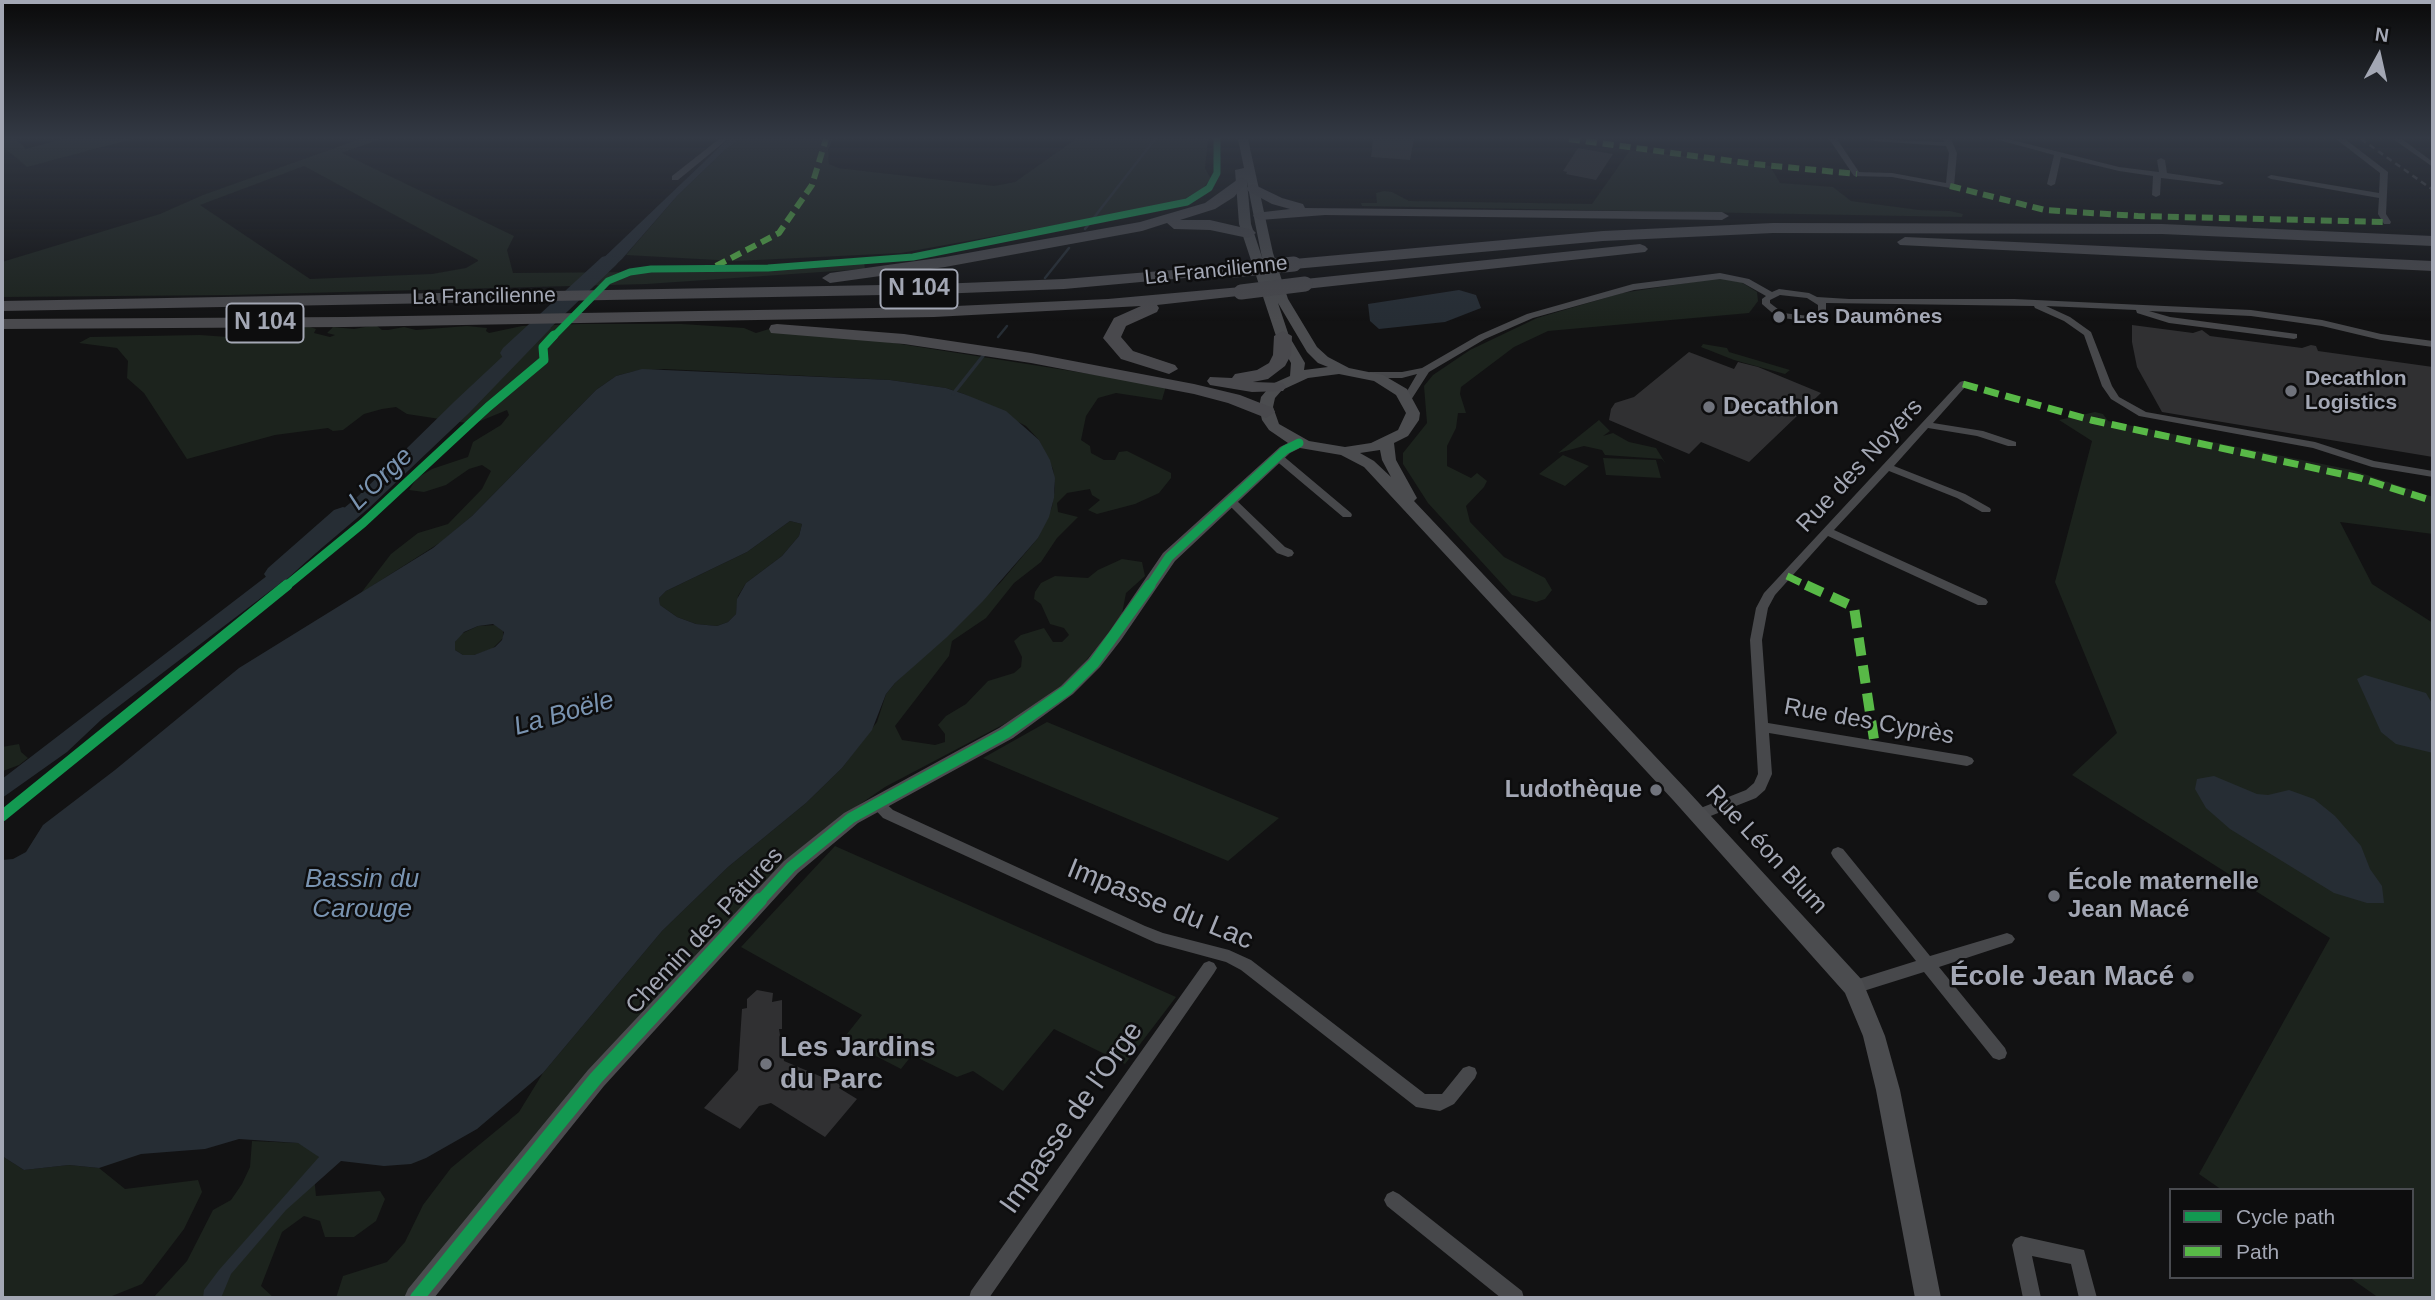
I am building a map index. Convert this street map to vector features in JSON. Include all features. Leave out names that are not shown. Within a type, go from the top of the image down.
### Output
[{"type":"highway","points":[[606,293],[828,279],[1142,226],[1210,206],[1220,200]]},
{"type":"highway","points":[[1276,200],[1285,204],[1325,211]]},
{"type":"highway","points":[[1260,216],[1325,211],[2027,221],[2141,225],[2162,229]]},
{"type":"highway","points":[[1142,226],[1196,224],[1246,228]]},
{"type":"highway","name":"La Francilienne","points":[[2,306],[217,304],[562,293],[1022,286],[1234,270],[1529,242],[1707,230],[1892,227],[2162,229],[2433,241]]},
{"type":"highway","name":"La Francilienne","points":[[2,324],[528,320],[1014,310],[1241,292],[1612,251],[1784,242],[2017,246],[2433,266]]},
{"type":"highway","points":[[1218,294],[1136,313],[1120,323],[1112,338],[1117,348],[1142,362],[1228,384],[1277,387]]},
{"type":"highway","points":[[572,319],[588,323],[805,330],[904,339],[1166,383],[1234,399],[1266,412]]},
{"type":"highway","points":[[1203,377],[1247,378],[1271,371],[1282,355],[1283,336]]},
{"type":"main road","points":[[1247,200],[1246,228],[1283,336],[1298,363],[1297,376]]},
{"type":"main road","points":[[1253,200],[1278,286],[1298,329],[1323,360],[1351,372]]},
{"type":"main road","points":[[1246,228],[1260,216]]},
{"type":"main road","points":[[1246,228],[1264,240]]},
{"type":"main road","points":[[1327,370],[1368,375],[1395,387],[1408,398],[1413,413],[1412,420],[1403,433],[1387,443],[1345,451],[1287,447],[1266,412],[1268,397],[1277,387],[1297,376],[1327,370]]},
{"type":"main road","name":"Rue Léon Blum","points":[[1387,443],[1389,460],[1420,516]]},
{"type":"main road","name":"Chemin des Pâtures","points":[[417,1298],[596,1078],[791,867],[851,818],[1006,733],[1067,690],[1108,645],[1169,557],[1287,447]]},
{"type":"main road","name":"Rue Léon Blum","points":[[1345,451],[1368,464],[1420,516],[1854,987],[1874,1036],[1888,1090],[1928,1298]]},
{"type":"street","points":[[2383,200],[2382,214],[2387,222]]},
{"type":"street","points":[[1368,375],[1395,375],[1425,370],[1482,337],[1530,316],[1633,287],[1720,276],[1746,281],[1770,295],[1792,292],[1817,300],[2032,303],[2251,313],[2433,344]]},
{"type":"street","points":[[1770,295],[1766,304],[1780,315],[1810,319],[1861,302]]},
{"type":"street","points":[[1817,300],[1825,309],[1823,313]]},
{"type":"street","points":[[2032,303],[2067,319],[2088,334],[2107,386],[2116,399],[2143,414],[2315,445],[2372,464],[2433,474]]},
{"type":"street","points":[[2134,307],[2169,320],[2294,336]]},
{"type":"street","points":[[1408,398],[1425,370]]},
{"type":"street","name":"Rue des Noyers","points":[[1698,815],[1751,794],[1760,786],[1765,774],[1756,640],[1758,622],[1770,593],[1964,384]]},
{"type":"street","points":[[1927,425],[1979,433],[2012,444]]},
{"type":"street","points":[[1287,447],[1347,516]]},
{"type":"street","points":[[1888,467],[1961,496],[1986,510]]},
{"type":"street","points":[[1231,501],[1281,550],[1288,553]]},
{"type":"street","points":[[1828,531],[1982,602]]},
{"type":"street","name":"Rue des Cyprès","points":[[1763,727],[1967,761]]},
{"type":"street","name":"Impasse du Lac","points":[[876,803],[888,814],[1140,930],[1161,939],[1229,956],[1246,965],[1422,1101],[1440,1103],[1448,1099],[1469,1073]]},
{"type":"street","points":[[1838,853],[1999,1052]]},
{"type":"street","points":[[1854,987],[2007,939]]},
{"type":"street","name":"Impasse de l'Orge","points":[[978,1298],[1209,968]]},
{"type":"street","points":[[1392,1199],[1516,1298]]},
{"type":"street","points":[[2032,1298],[2021,1245],[2078,1256],[2088,1298]]},
{"type":"shaded area","points":[[192,200],[214,200],[200,205],[310,279],[432,274],[466,268],[478,261],[366,200],[439,200],[514,236],[507,250],[513,273],[764,271],[864,262],[865,269],[647,284],[231,295],[2,297],[2,262],[160,214]]},
{"type":"shaded area","points":[[674,200],[1183,200],[1177,203],[901,253],[736,261],[626,255]]},
{"type":"shaded area","points":[[1377,200],[1406,200],[1592,204],[1595,200],[1849,200],[1963,214],[1962,217],[1362,206],[1361,203],[1377,203]]},
{"type":"shaded area","points":[[1719,278],[1741,282],[1757,292],[1758,301],[1749,313],[1548,331],[1514,347],[1461,387],[1460,394],[1466,413],[1458,413],[1456,428],[1447,446],[1447,466],[1471,478],[1477,473],[1487,481],[1466,506],[1470,522],[1504,557],[1545,578],[1552,590],[1545,599],[1536,602],[1512,595],[1428,503],[1403,464],[1403,453],[1427,423],[1424,386],[1433,375],[1470,350],[1537,318],[1622,293]]},
{"type":"shaded area","points":[[682,324],[744,328],[756,333],[769,329],[850,336],[1166,386],[1162,400],[1116,393],[1098,398],[1086,416],[1081,440],[1090,446],[1091,453],[1104,460],[1115,460],[1119,452],[1127,451],[1171,473],[1171,478],[1159,493],[1135,504],[1097,514],[1088,510],[1100,500],[1092,495],[1090,489],[1067,493],[1057,503],[1058,512],[1078,517],[1057,538],[1041,562],[1014,583],[986,618],[952,641],[949,656],[895,726],[902,740],[935,745],[945,742],[945,734],[938,725],[946,716],[966,704],[988,681],[1014,673],[1021,667],[1022,657],[1014,641],[1021,635],[1044,628],[1053,642],[1062,642],[1069,635],[1064,628],[1050,624],[1041,604],[1034,599],[1041,583],[1055,576],[1088,578],[1098,570],[1122,559],[1142,562],[1145,576],[1126,593],[1121,619],[1067,683],[1027,712],[885,787],[824,829],[712,941],[412,1298],[336,1298],[343,1276],[387,1262],[405,1242],[423,1205],[451,1168],[519,1112],[543,1073],[662,931],[728,867],[806,803],[842,768],[877,722],[886,694],[1000,583],[1038,538],[1052,507],[1055,488],[1053,469],[1039,440],[1026,426],[964,394],[946,388],[890,380],[664,369],[635,371],[616,376],[596,390],[472,516],[441,542],[361,593],[391,554],[418,533],[448,524],[482,489],[491,471],[482,465],[469,469],[446,485],[424,492],[409,490],[417,478],[432,469],[468,457],[473,442],[501,425],[509,415],[507,410],[473,424],[407,414],[396,407],[382,409],[364,414],[343,430],[333,431],[328,428],[275,435],[187,459],[144,393],[127,378],[128,361],[117,348],[79,343],[90,337],[200,335],[256,339],[307,326],[316,329],[314,333],[330,337],[335,335],[327,333],[333,327],[354,329],[376,325],[382,330],[404,327],[416,330],[467,326],[487,328],[489,333],[522,326]]},
{"type":"shaded area","points":[[1703,344],[1727,348],[1729,352],[1790,370],[1785,374],[1734,360],[1701,347]]},
{"type":"shaded area","points":[[2095,412],[2103,414],[2108,421],[2352,470],[2433,497],[2433,534],[2340,522],[2372,584],[2433,623],[2433,1298],[2379,1298],[2352,1279],[2414,1279],[2414,1188],[2219,1188],[2199,1174],[2330,938],[2072,775],[2117,733],[2055,582],[2092,441],[2059,420]]},
{"type":"shaded area","points":[[1599,420],[1610,431],[1603,436],[1613,433],[1629,442],[1656,448],[1666,464],[1662,459],[1605,455],[1602,450],[1584,446],[1558,453]]},
{"type":"shaded area","points":[[1563,455],[1589,466],[1565,486],[1539,474]]},
{"type":"shaded area","points":[[1603,458],[1656,460],[1661,478],[1606,475]]},
{"type":"shaded area","points":[[790,521],[802,524],[799,536],[782,556],[746,583],[738,596],[736,614],[728,622],[717,626],[696,624],[677,617],[660,605],[659,598],[666,591],[747,552]]},
{"type":"shaded area","points":[[495,625],[503,631],[503,638],[492,649],[474,655],[463,655],[455,650],[455,642],[461,634],[478,626]]},
{"type":"shaded area","points":[[1047,722],[1279,818],[1228,861],[983,758]]},
{"type":"shaded area","points":[[19,744],[21,752],[28,758],[3,771],[2,779],[2,747]]},
{"type":"shaded area","points":[[835,846],[1176,997],[1125,1064],[1054,1029],[1003,1091],[973,1071],[957,1077],[912,1055],[901,1069],[843,1039],[862,1015],[741,947]]},
{"type":"shaded area","points":[[252,1141],[298,1143],[314,1151],[319,1157],[314,1176],[316,1196],[380,1191],[385,1199],[376,1221],[354,1237],[325,1237],[320,1221],[304,1216],[282,1232],[261,1286],[274,1298],[153,1298],[187,1261],[213,1210],[231,1200],[242,1184],[250,1167]]},
{"type":"shaded area","points":[[2,1156],[24,1170],[69,1165],[99,1168],[125,1189],[198,1180],[202,1192],[184,1229],[142,1284],[107,1298],[2,1298]]},
{"type":"water","points":[[664,200],[674,200],[622,259],[593,286],[573,287]]},
{"type":"water","points":[[1459,290],[1476,295],[1481,308],[1445,322],[1379,329],[1370,321],[1368,304]]},
{"type":"water","points":[[533,328],[551,328],[469,413],[369,508],[278,585],[102,719],[67,752],[2,798],[2,779],[324,535],[276,564],[355,499],[455,401],[510,352],[508,349]]},
{"type":"water","name":"Bassin du Carouge","points":[[642,369],[890,380],[946,388],[1006,411],[1039,440],[1050,460],[1055,478],[1049,517],[1038,538],[983,601],[895,683],[886,694],[872,730],[842,768],[806,803],[728,867],[662,931],[543,1073],[477,1129],[426,1158],[411,1164],[384,1166],[341,1161],[286,1210],[231,1274],[221,1298],[203,1298],[204,1290],[219,1270],[319,1157],[298,1143],[239,1139],[205,1149],[141,1154],[99,1168],[69,1165],[24,1170],[2,1156],[2,860],[13,859],[26,852],[43,825],[239,668],[433,548],[472,516],[596,390],[616,376]],"holes":[[[790,521],[802,524],[799,536],[782,556],[746,583],[737,599],[736,614],[728,622],[717,626],[696,624],[677,617],[660,605],[659,598],[666,591],[747,552]],[[493,624],[504,632],[502,640],[495,647],[474,655],[463,655],[455,650],[455,642],[464,632]]]},
{"type":"water","points":[[2365,675],[2426,693],[2433,705],[2433,753],[2396,744],[2381,732],[2357,679]]},
{"type":"water","points":[[2214,776],[2257,794],[2268,795],[2289,790],[2314,799],[2335,816],[2361,846],[2370,869],[2382,886],[2384,903],[2367,903],[2334,893],[2230,829],[2206,808],[2195,789],[2197,779]]},
{"type":"building","name":"Decathlon Logistics","points":[[2132,325],[2193,333],[2202,330],[2210,336],[2302,348],[2311,345],[2316,346],[2318,351],[2433,367],[2433,457],[2162,412],[2137,367]]},
{"type":"building","name":"Decathlon","points":[[1689,352],[1734,369],[1738,362],[1758,367],[1821,393],[1749,462],[1701,442],[1689,454],[1609,420],[1615,403],[1634,397]]},
{"type":"building","name":"Les Jardins du Parc","points":[[757,990],[773,993],[772,1002],[782,1000],[782,1029],[779,1029],[784,1061],[841,1085],[839,1088],[857,1099],[825,1137],[771,1103],[759,1106],[740,1129],[704,1108],[738,1070],[742,1009],[747,1008],[747,999]]},
{"type":"waterway","name":"La Boële","points":[[1085,229],[1108,200]]},
{"type":"waterway","name":"La Boële","points":[[1045,278],[1069,248]]},
{"type":"waterway","name":"L'Orge","points":[[511,353],[609,261]]},
{"type":"waterway","name":"La Boële","points":[[998,337],[1007,326]]},
{"type":"waterway","name":"La Boële","points":[[953,394],[983,356]]},
{"type":"waterway","name":"L'Orge","points":[[277,574],[343,515]]},
{"type":"marked path","points":[[716,266],[779,233],[802,200]]},
{"type":"marked path","points":[[2004,200],[2045,210],[2138,216],[2387,222]]},
{"type":"marked path","points":[[1963,384],[2091,420],[2360,478],[2433,501]]},
{"type":"marked path","points":[[1787,576],[1854,607],[1875,746]]},
{"type":"cycle path","points":[[2,816],[363,523],[488,407],[544,360],[543,347],[608,281],[630,272],[651,269],[768,268],[913,257],[1135,214],[1191,200]]},
{"type":"cycle path","points":[[417,1298],[596,1078],[791,867],[851,818],[1006,733],[1067,690],[1094,663],[1115,636],[1169,557],[1285,450],[1299,443]]},
{"type":"place","name":"Les Daumônes","points":[[1779,317]]},
{"type":"place","name":"Decathlon Logistics","points":[[2291,391]]},
{"type":"place","name":"Decathlon","points":[[1709,407]]},
{"type":"place","name":"Ludothèque","points":[[1656,790]]},
{"type":"place","name":"École maternelle Jean Macé","points":[[2054,896]]},
{"type":"place","name":"École Jean Macé","points":[[2188,977]]},
{"type":"place","name":"Les Jardins du Parc","points":[[766,1064]]}]
